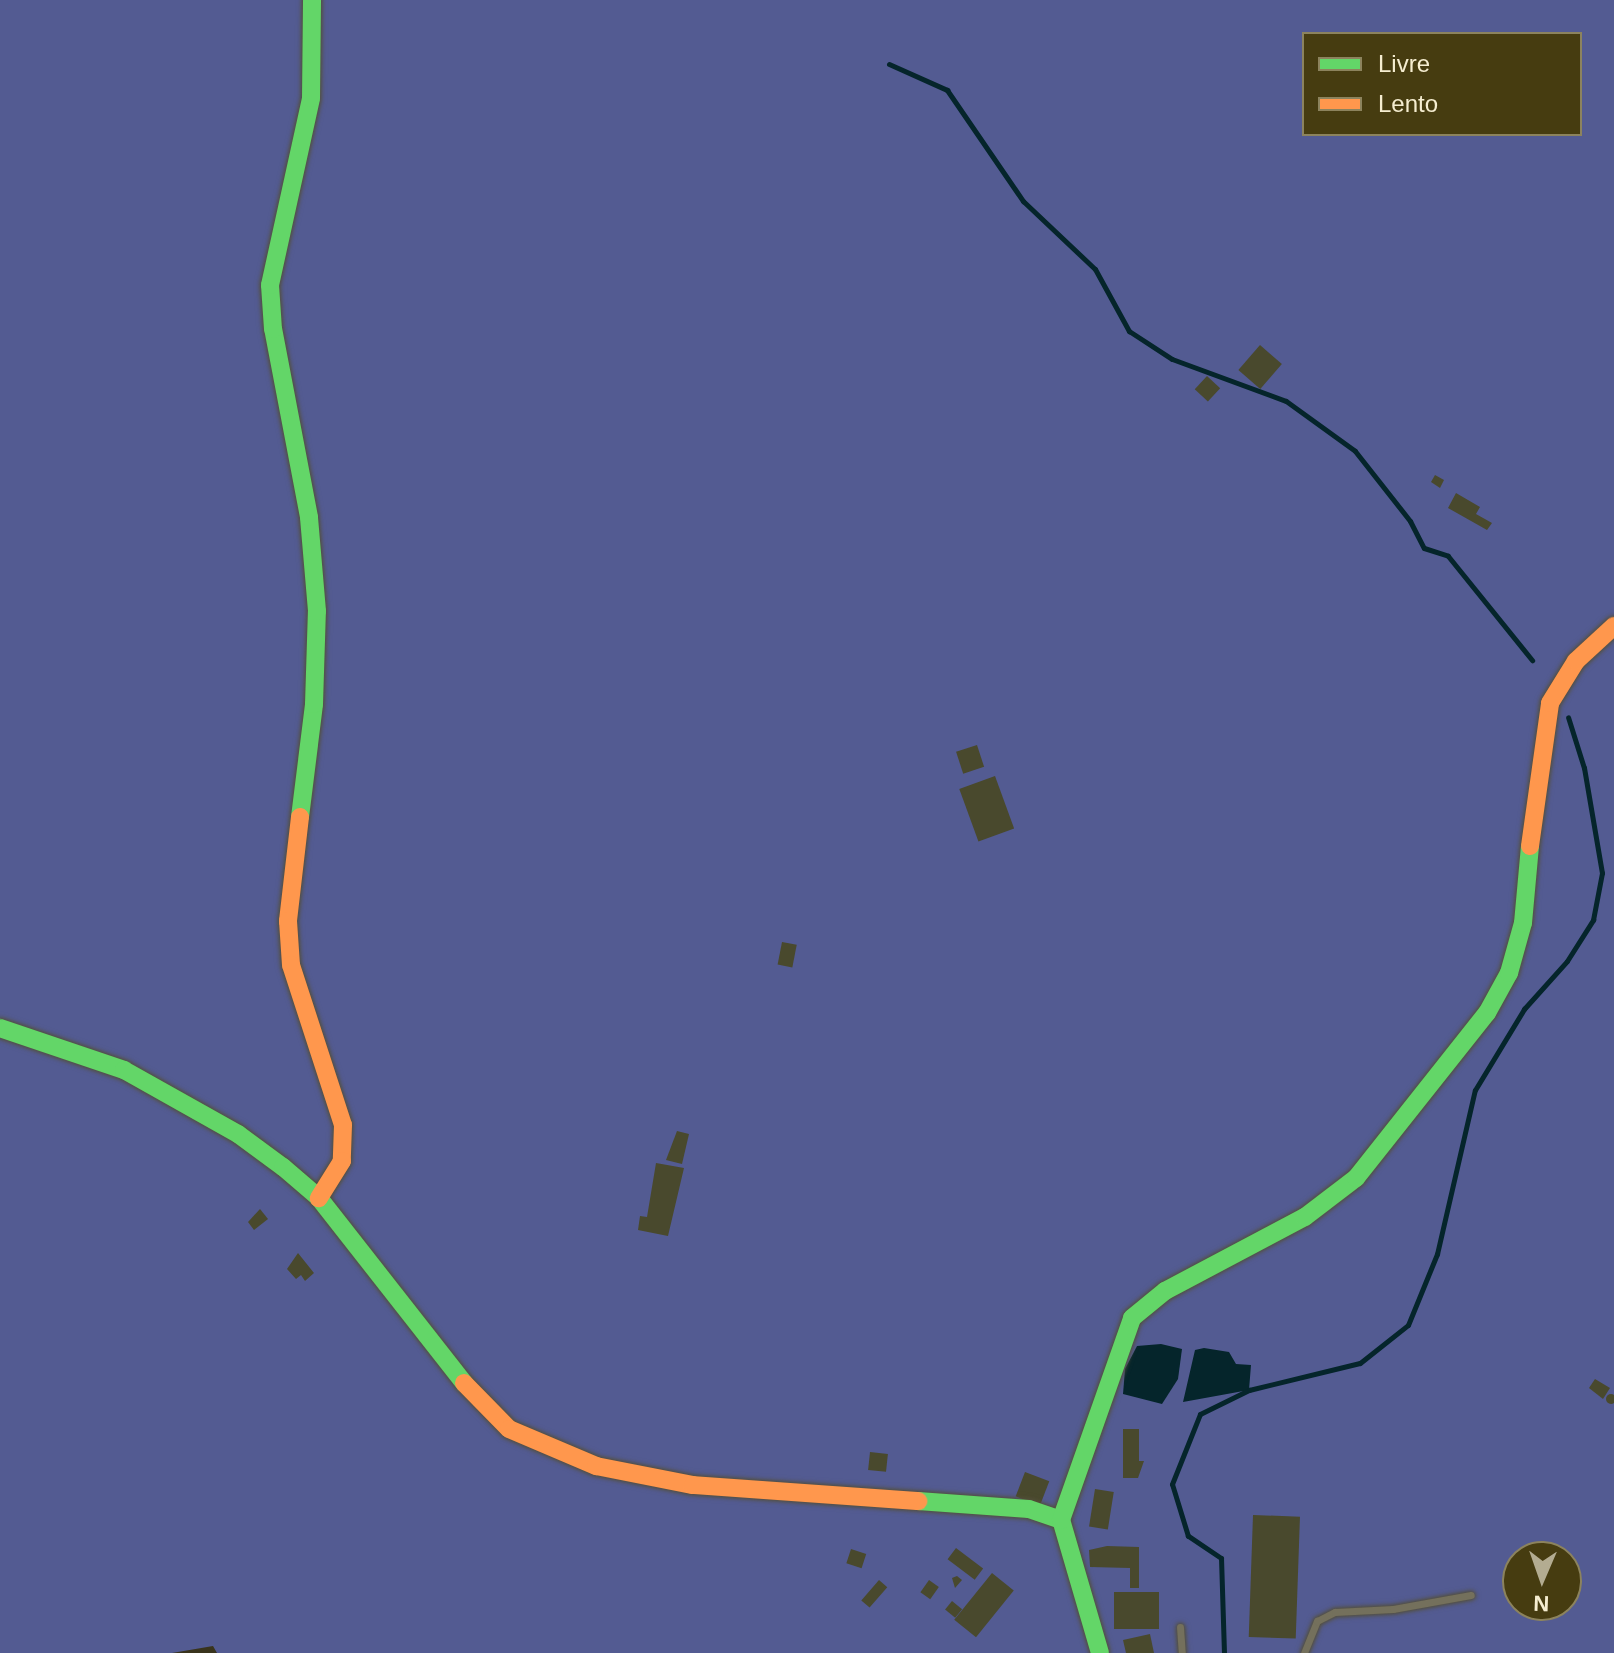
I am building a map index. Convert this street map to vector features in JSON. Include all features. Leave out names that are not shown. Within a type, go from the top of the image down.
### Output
[{"type":"street","points":[[312,0],[311,98],[270,285],[273,329],[309,517],[317,611],[314,704],[288,921],[291,965],[303,1012],[343,1125],[342,1161],[319,1198]]},
{"type":"street","points":[[1100,1653],[1061,1520],[1132,1318],[1165,1291],[1305,1217],[1356,1178],[1445,1071],[1496,999],[1509,973],[1523,923],[1534,797],[1550,703],[1576,661],[1614,626]]},
{"type":"street","points":[[0,1028],[124,1070],[238,1134],[319,1198],[480,1403],[537,1444],[596,1466],[693,1485],[1029,1509],[1061,1520]]},
{"type":"lane","points":[[1304,1653],[1317,1621],[1335,1612],[1407,1607],[1471,1595]]},
{"type":"lane","points":[[1180,1627],[1182,1653]]},
{"type":"shaded area","points":[[0,0],[1614,0],[1614,1653],[217,1653],[213,1646],[172,1653],[0,1653]]},
{"type":"shaded area","points":[[1161,1344],[1182,1349],[1178,1379],[1162,1404],[1123,1394],[1125,1369],[1137,1346]]},
{"type":"shaded area","points":[[1204,1348],[1229,1352],[1236,1364],[1251,1365],[1249,1390],[1183,1402],[1195,1350]]},
{"type":"building","points":[[1260,345],[1282,364],[1260,389],[1238,370]]},
{"type":"building","points":[[1207,376],[1220,388],[1208,401],[1195,389]]},
{"type":"building","points":[[1435,475],[1444,480],[1440,488],[1431,482]]},
{"type":"building","points":[[1456,493],[1480,507],[1476,514],[1492,523],[1487,530],[1448,508]]},
{"type":"building","points":[[977,745],[984,767],[963,774],[956,752]]},
{"type":"building","points":[[995,776],[1014,829],[978,842],[959,789]]},
{"type":"building","points":[[782,942],[797,945],[792,967],[778,965]]},
{"type":"building","points":[[677,1131],[689,1134],[682,1164],[666,1160]]},
{"type":"building","points":[[656,1163],[684,1168],[668,1236],[638,1230],[640,1216],[647,1217]]},
{"type":"building","points":[[260,1209],[268,1219],[254,1230],[248,1222]]},
{"type":"building","points":[[298,1253],[314,1273],[305,1281],[301,1275],[296,1279],[287,1269]]},
{"type":"building","points":[[1595,1379],[1610,1388],[1603,1399],[1589,1388]]},
{"type":"building","points":[[1611,1394],[1615,1395],[1615,1403],[1611,1404],[1606,1399]]},
{"type":"building","points":[[1123,1429],[1139,1429],[1139,1461],[1144,1461],[1138,1478],[1123,1478]]},
{"type":"building","points":[[870,1452],[888,1454],[886,1472],[868,1470]]},
{"type":"building","points":[[1025,1472],[1049,1481],[1040,1506],[1016,1496]]},
{"type":"building","points":[[1095,1489],[1114,1492],[1108,1530],[1089,1527]]},
{"type":"building","points":[[1253,1515],[1300,1517],[1296,1639],[1249,1637]]},
{"type":"building","points":[[1107,1546],[1139,1547],[1139,1588],[1130,1588],[1130,1568],[1090,1567],[1089,1550]]},
{"type":"building","points":[[956,1548],[983,1568],[975,1580],[948,1559]]},
{"type":"building","points":[[851,1549],[866,1554],[862,1568],[846,1563]]},
{"type":"building","points":[[992,1573],[1014,1591],[976,1637],[954,1620]]},
{"type":"building","points":[[957,1576],[962,1580],[955,1588],[952,1578]]},
{"type":"building","points":[[879,1580],[887,1587],[870,1608],[861,1600]]},
{"type":"building","points":[[929,1580],[939,1587],[930,1599],[920,1592]]},
{"type":"building","points":[[1114,1592],[1159,1592],[1159,1629],[1114,1629]]},
{"type":"building","points":[[952,1601],[962,1609],[955,1618],[945,1610]]},
{"type":"building","points":[[1150,1634],[1154,1653],[1126,1653],[1123,1640]]},
{"type":"waterway","points":[[889,64],[947,90],[1023,201],[1095,269],[1129,331],[1172,359],[1286,401],[1355,451],[1410,521],[1424,548],[1448,556],[1532,660]]},
{"type":"waterway","points":[[1224,1653],[1221,1558],[1188,1536],[1172,1484],[1200,1414],[1249,1390],[1360,1363],[1408,1325],[1437,1254],[1475,1090],[1524,1009],[1567,961],[1593,920],[1602,873],[1584,768],[1568,717]]},
{"type":"traffic: fast","points":[[300,817],[314,704],[317,611],[309,517],[273,329],[270,285],[311,98],[312,0]]},
{"type":"traffic: fast","points":[[1100,1653],[1061,1520],[1132,1318],[1165,1291],[1305,1217],[1356,1178],[1487,1013],[1509,973],[1523,923],[1530,846]]},
{"type":"traffic: fast","points":[[0,1028],[124,1070],[238,1134],[283,1167],[319,1198],[464,1383]]},
{"type":"traffic: fast","points":[[918,1501],[1029,1509],[1061,1520]]},
{"type":"traffic: slow","points":[[1530,846],[1550,703],[1576,661],[1614,626]]},
{"type":"traffic: slow","points":[[300,817],[288,921],[291,965],[343,1125],[342,1161],[319,1198]]},
{"type":"traffic: slow","points":[[464,1383],[509,1429],[596,1466],[693,1485],[918,1501]]}]
